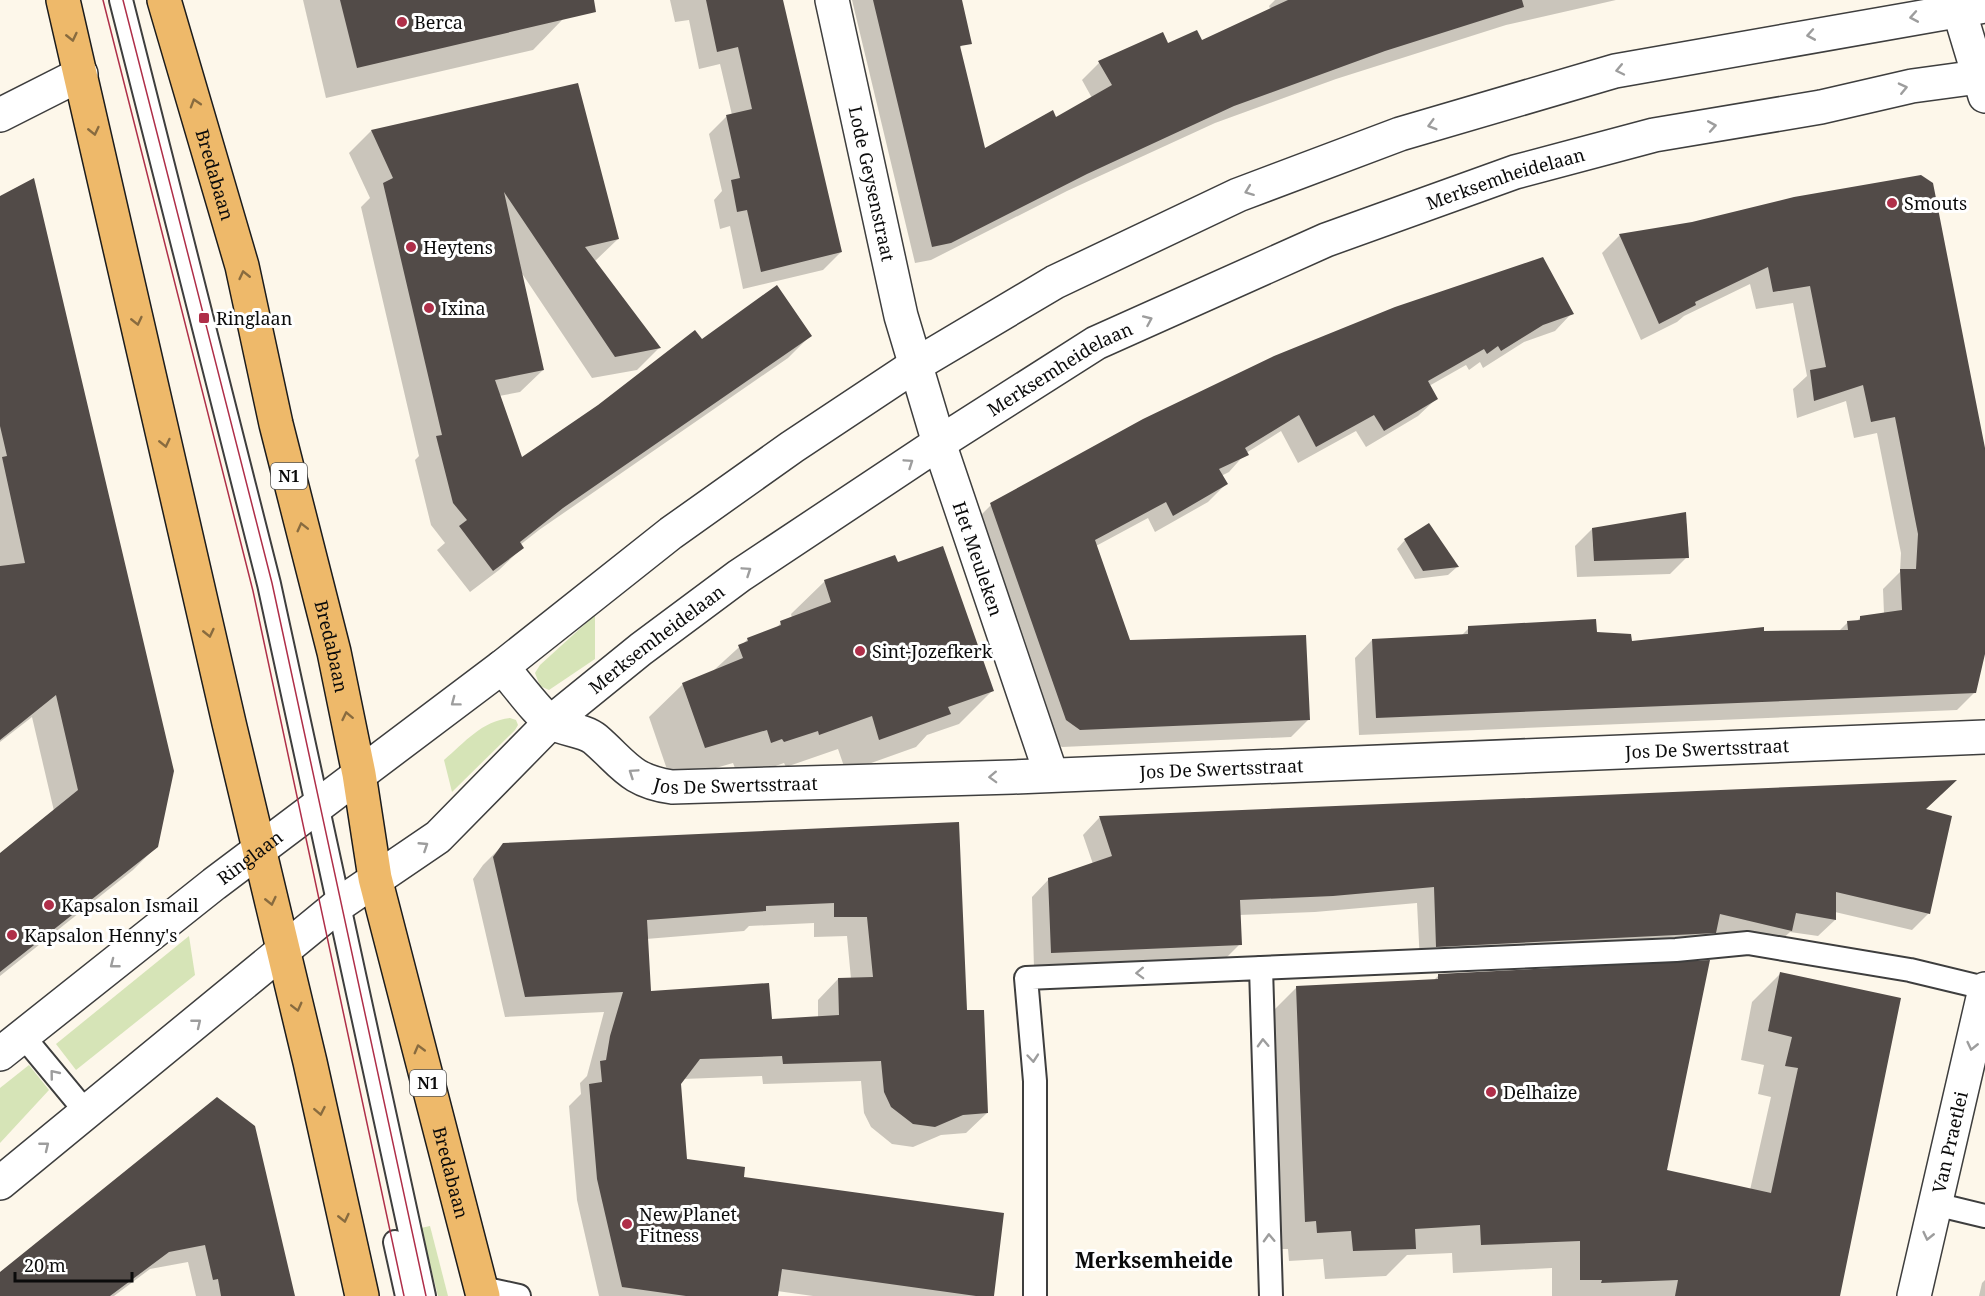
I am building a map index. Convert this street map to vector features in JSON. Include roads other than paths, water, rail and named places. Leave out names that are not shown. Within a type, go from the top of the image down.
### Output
[{"type":"main road","points":[[63,0],[310,1062],[362,1296]]},
{"type":"main road","name":"Bredabaan","points":[[164,0],[242,266],[276,424],[332,642],[359,774],[375,879],[483,1292]]},
{"type":"street","name":"Lode Geysenstraat","points":[[832,0],[901,316],[939,443]]},
{"type":"street","points":[[359,774],[502,667],[681,527],[792,447],[917,364],[1055,282],[1216,205],[1400,134],[1615,71],[1967,5],[1983,83]]},
{"type":"street","points":[[0,115],[81,74]]},
{"type":"street","name":"Merksemheidelaan","points":[[283,952],[333,910],[438,837],[551,722],[641,649],[739,576],[939,443],[1096,343],[1326,240],[1515,172],[1654,135],[1821,107],[1912,86],[1983,83]]},
{"type":"street","name":"Het Meuleken","points":[[939,443],[1051,774]]},
{"type":"street","name":"Jos De Swertsstraat","points":[[502,667],[551,722],[594,737],[615,761],[638,777],[653,784],[672,786],[1051,774],[1985,737]]},
{"type":"street","name":"Ringlaan","points":[[12,1045],[359,774]]},
{"type":"street","points":[[0,1183],[283,952]]},
{"type":"street","name":"Van Praetlei","points":[[1914,1296],[1985,989]]},
{"type":"lane","points":[[105,0],[312,811]]},
{"type":"lane","points":[[121,0],[269,584],[407,1296]]},
{"type":"lane","points":[[333,910],[424,1296]]},
{"type":"lane","points":[[1035,1296],[1035,1081],[1026,978],[1676,950],[1748,943],[1910,970],[1985,989]]},
{"type":"lane","points":[[1261,968],[1271,1296]]},
{"type":"lane","points":[[12,1045],[86,1112]]},
{"type":"lane","points":[[1935,1204],[1985,1216]]},
{"type":"lane","points":[[483,1292],[519,1296]]},
{"type":"tram line","points":[[103,0],[253,591],[404,1296]]},
{"type":"tram line","points":[[123,0],[272,583],[426,1296]]},
{"type":"place","name":"Berca","points":[[402,22]]},
{"type":"place","name":"Smouts","points":[[1892,203]]},
{"type":"place","name":"Heytens","points":[[411,247]]},
{"type":"place","name":"Ixina","points":[[429,308]]},
{"type":"place","name":"Ringlaan","points":[[204,318]]},
{"type":"place","name":"Sint-Jozefkerk","points":[[860,651]]},
{"type":"place","name":"Kapsalon Ismail","points":[[49,905]]},
{"type":"place","name":"Kapsalon Henny's","points":[[12,935]]},
{"type":"place","name":"Delhaize","points":[[1491,1092]]},
{"type":"place","name":"New Planet Fitness","points":[[627,1224]]},
{"type":"district","name":"Merksemheide","points":[[1154,1260]]}]
